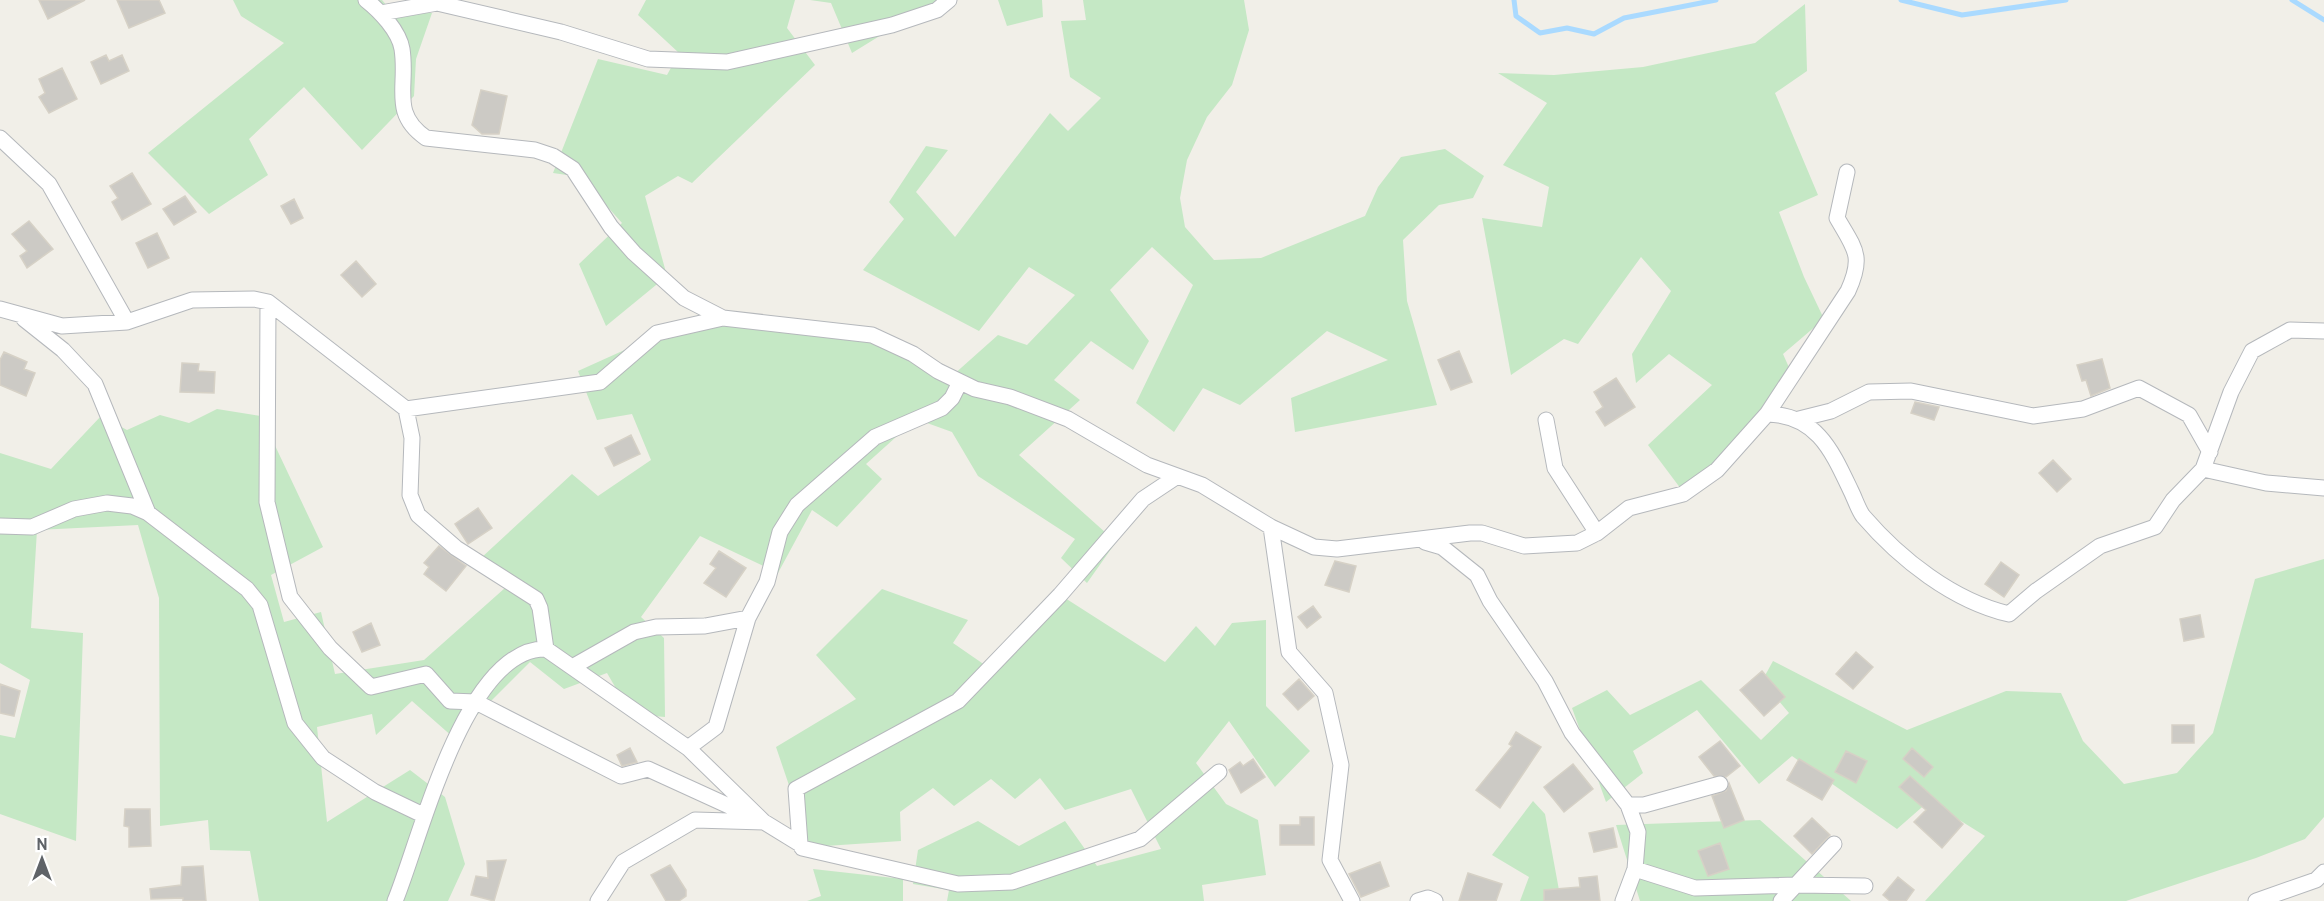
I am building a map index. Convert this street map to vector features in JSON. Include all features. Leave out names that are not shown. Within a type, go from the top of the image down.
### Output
[{"type":"street","points":[[366,0],[381,13],[402,46],[404,116],[413,129],[426,138],[535,150],[553,156],[573,170],[611,227],[634,253],[684,298],[723,318]]},
{"type":"street","points":[[381,13],[438,2],[561,32],[648,59],[727,62],[892,25],[937,10],[949,0]]},
{"type":"street","points":[[0,138],[49,184],[127,322]]},
{"type":"street","points":[[406,409],[600,382],[657,333],[723,318],[872,335],[913,354],[938,371],[975,389],[1036,405],[1068,419],[1147,465],[1202,485],[1271,527],[1314,547],[1337,549],[1482,533],[1524,546],[1577,543],[1597,533],[1629,508],[1683,494],[1717,470],[1767,414],[1848,291],[1855,275],[1857,252],[1837,218],[1847,172]]},
{"type":"street","points":[[0,309],[22,317],[62,326],[127,322],[192,300],[254,299],[268,302],[406,409],[412,438],[410,495],[418,515],[456,548],[536,599],[540,608],[546,649]]},
{"type":"street","points":[[268,302],[267,502],[290,597],[330,648],[371,687],[426,674],[450,701],[476,702],[621,776],[648,769],[764,822],[800,844],[802,848],[958,884],[1012,882],[1140,839],[1219,772]]},
{"type":"street","points":[[22,317],[63,350],[95,384],[148,513]]},
{"type":"street","points":[[1767,414],[1786,415],[1799,419],[1830,446],[1862,514],[1902,554],[1970,602],[2009,614],[2036,591],[2100,546],[2155,527],[2173,500],[2203,468],[2231,392],[2252,351],[2290,330],[2324,331]]},
{"type":"street","points":[[688,748],[716,727],[748,618],[767,582],[780,532],[797,505],[875,437],[942,408],[952,399],[960,382]]},
{"type":"street","points":[[1799,419],[1831,411],[1869,392],[1911,391],[2032,416],[2084,409],[2139,388],[2189,415],[2210,452]]},
{"type":"street","points":[[1546,420],[1555,468],[1597,533]]},
{"type":"street","points":[[2203,468],[2266,483],[2324,488]]},
{"type":"street","points":[[800,844],[796,789],[958,701],[1060,595],[1143,499],[1176,477]]},
{"type":"street","points":[[0,526],[32,527],[75,509],[107,503],[132,506],[148,513],[193,550],[247,589],[260,605],[295,723],[323,758],[375,792],[423,815]]},
{"type":"street","points":[[1271,527],[1288,652],[1325,693],[1341,765],[1330,860],[1353,901]]},
{"type":"street","points":[[1422,541],[1442,547],[1477,575],[1490,601],[1545,681],[1572,733],[1628,805],[1638,832],[1635,869],[1623,901]]},
{"type":"street","points":[[574,666],[634,632],[656,627],[705,626],[748,618]]},
{"type":"street","points":[[395,901],[423,815],[454,742],[476,702],[513,658],[532,649],[546,649],[574,666],[688,748],[764,822]]},
{"type":"street","points":[[1628,805],[1644,805],[1720,784]]},
{"type":"street","points":[[596,901],[623,862],[695,820],[764,822]]},
{"type":"street","points":[[1781,901],[1834,844]]},
{"type":"street","points":[[1635,869],[1695,888],[1865,886]]},
{"type":"street","points":[[2256,901],[2316,880],[2324,872]]},
{"type":"street","points":[[2289,901],[2300,886]]},
{"type":"street","points":[[1418,901],[1428,898],[1435,901]]},
{"type":"green space","points":[[233,0],[382,0],[389,8],[432,13],[416,59],[414,96],[362,150],[304,87],[249,139],[268,175],[209,214],[148,153],[284,43],[241,16]]},
{"type":"green space","points":[[646,0],[795,0],[787,28],[815,65],[692,183],[678,176],[645,196],[667,276],[606,326],[579,264],[622,223],[581,177],[553,173],[598,59],[667,75],[679,53],[638,15]]},
{"type":"green space","points":[[810,0],[938,0],[852,53],[831,3]]},
{"type":"green space","points":[[998,0],[1042,0],[1043,17],[1007,26]]},
{"type":"green space","points":[[1083,0],[1244,0],[1249,30],[1232,85],[1207,117],[1187,160],[1180,198],[1185,227],[1214,260],[1261,258],[1365,216],[1378,187],[1401,157],[1445,149],[1484,176],[1473,198],[1439,205],[1403,240],[1407,301],[1437,405],[1295,432],[1291,398],[1388,360],[1327,331],[1240,405],[1203,388],[1174,432],[1136,403],[1193,285],[1152,247],[1110,290],[1149,341],[1133,370],[1091,341],[1054,380],[1080,400],[1019,455],[1116,542],[1087,583],[1061,558],[1075,539],[978,476],[952,432],[916,419],[866,464],[882,479],[837,527],[812,510],[778,573],[700,536],[641,617],[664,638],[665,717],[631,714],[607,673],[564,689],[530,662],[454,738],[412,701],[376,735],[372,714],[317,727],[327,822],[410,770],[445,797],[465,864],[448,901],[259,901],[250,851],[210,850],[208,820],[160,826],[159,598],[138,525],[37,530],[31,628],[83,633],[76,841],[0,814],[0,735],[15,738],[30,680],[0,663],[0,453],[51,469],[101,416],[127,430],[160,415],[189,423],[217,409],[261,416],[323,547],[271,575],[284,622],[321,612],[335,674],[424,660],[514,580],[481,558],[572,474],[598,496],[651,460],[632,414],[597,420],[578,371],[691,320],[868,327],[952,376],[998,335],[1027,345],[1075,295],[1029,267],[979,331],[863,270],[904,219],[889,202],[926,146],[948,150],[916,192],[955,237],[1050,113],[1068,131],[1101,98],[1070,77],[1061,21],[1086,20]]},
{"type":"green space","points":[[1805,4],[1807,71],[1775,93],[1818,195],[1779,212],[1804,277],[1824,319],[1783,354],[1795,381],[1687,497],[1648,445],[1712,385],[1669,354],[1636,383],[1632,354],[1671,291],[1641,257],[1578,344],[1564,339],[1511,375],[1482,218],[1542,227],[1549,187],[1503,165],[1547,103],[1498,73],[1554,75],[1643,67],[1755,43]]},
{"type":"green space","points":[[2324,559],[2324,817],[2305,839],[2256,858],[2126,901],[1925,901],[1985,836],[1929,801],[1897,829],[1792,756],[1759,784],[1697,710],[1633,751],[1643,773],[1606,802],[1572,708],[1607,690],[1630,715],[1701,680],[1761,740],[1789,713],[1762,681],[1773,661],[1907,730],[2006,691],[2061,693],[2083,741],[2124,784],[2177,773],[2213,733],[2255,579]]},
{"type":"green space","points":[[882,589],[968,620],[953,643],[995,672],[1065,598],[1165,662],[1196,626],[1215,646],[1232,623],[1266,620],[1266,706],[1310,751],[1275,787],[1229,721],[1196,763],[1226,804],[1258,820],[1266,875],[1202,885],[1204,901],[947,901],[949,890],[913,884],[918,850],[978,821],[1019,846],[1065,821],[1097,866],[1161,849],[1131,789],[1065,810],[1040,778],[1015,799],[991,779],[954,806],[933,788],[900,812],[901,841],[810,847],[776,747],[856,699],[816,655]]},
{"type":"green space","points":[[1533,801],[1545,814],[1561,901],[1520,901],[1529,877],[1492,855]]},
{"type":"green space","points":[[1760,820],[1851,901],[1640,901],[1616,825]]},
{"type":"green space","points":[[813,869],[903,879],[903,901],[807,901],[821,896]]},
{"type":"building","points":[[39,0],[85,0],[48,19]]},
{"type":"building","points":[[117,0],[159,0],[165,13],[129,28]]},
{"type":"building","points":[[106,55],[109,61],[122,55],[129,71],[101,84],[91,62]]},
{"type":"building","points":[[62,68],[77,99],[49,113],[39,97],[45,93],[39,79]]},
{"type":"building","points":[[481,90],[507,96],[499,134],[482,134],[472,125]]},
{"type":"building","points":[[132,173],[151,204],[122,220],[112,202],[118,198],[110,186]]},
{"type":"building","points":[[185,196],[196,212],[174,225],[163,209]]},
{"type":"building","points":[[294,199],[303,218],[291,224],[281,206]]},
{"type":"building","points":[[29,221],[53,249],[27,268],[20,256],[27,251],[12,234]]},
{"type":"building","points":[[157,233],[169,258],[148,268],[136,243]]},
{"type":"building","points":[[356,261],[376,284],[362,297],[341,275]]},
{"type":"building","points":[[1459,351],[1472,382],[1451,390],[1438,360]]},
{"type":"building","points":[[4,352],[27,362],[24,369],[35,373],[26,396],[0,385],[0,360]]},
{"type":"building","points":[[2102,359],[2110,388],[2091,396],[2086,380],[2082,381],[2077,365]]},
{"type":"building","points":[[182,363],[199,364],[198,371],[215,372],[214,393],[180,392]]},
{"type":"building","points":[[1616,378],[1635,407],[1605,426],[1596,412],[1603,407],[1594,392]]},
{"type":"building","points":[[1915,402],[1939,407],[1934,420],[1911,413]]},
{"type":"building","points":[[631,435],[640,454],[614,466],[605,448]]},
{"type":"building","points":[[2053,460],[2071,479],[2057,492],[2039,473]]},
{"type":"building","points":[[478,508],[492,528],[468,544],[455,524]]},
{"type":"building","points":[[439,546],[466,566],[446,591],[424,574],[429,567],[424,563]]},
{"type":"building","points":[[719,551],[746,568],[726,597],[704,583],[716,568],[710,564]]},
{"type":"building","points":[[1335,561],[1356,566],[1349,592],[1325,585]]},
{"type":"building","points":[[2001,562],[2019,575],[2004,597],[1985,584]]},
{"type":"building","points":[[1313,606],[1321,617],[1307,628],[1298,617]]},
{"type":"building","points":[[2200,615],[2204,637],[2184,641],[2180,619]]},
{"type":"building","points":[[371,623],[380,645],[362,652],[353,632]]},
{"type":"building","points":[[1856,652],[1873,667],[1853,689],[1836,674]]},
{"type":"building","points":[[1762,671],[1785,697],[1764,716],[1740,690]]},
{"type":"building","points":[[1299,679],[1314,696],[1298,710],[1283,694]]},
{"type":"building","points":[[0,684],[20,691],[14,716],[0,713]]},
{"type":"building","points":[[2172,725],[2194,725],[2194,743],[2172,743]]},
{"type":"building","points":[[1516,732],[1541,747],[1500,808],[1476,790],[1512,746],[1509,744]]},
{"type":"building","points":[[1720,741],[1740,766],[1726,777],[1714,776],[1699,757]]},
{"type":"building","points":[[630,748],[637,762],[622,766],[617,755]]},
{"type":"building","points":[[1912,748],[1933,767],[1924,777],[1903,759]]},
{"type":"building","points":[[1846,751],[1867,761],[1856,783],[1835,772]]},
{"type":"building","points":[[1253,759],[1265,777],[1241,793],[1229,770],[1240,762],[1243,766]]},
{"type":"building","points":[[1799,759],[1834,780],[1822,800],[1787,780]]},
{"type":"building","points":[[1573,764],[1593,789],[1564,812],[1544,787]]},
{"type":"building","points":[[1910,776],[1963,824],[1942,848],[1914,822],[1926,810],[1899,787]]},
{"type":"building","points":[[1729,783],[1744,820],[1724,828],[1712,796],[1726,791]]},
{"type":"building","points":[[125,809],[150,809],[151,846],[129,847],[129,827],[124,826]]},
{"type":"building","points":[[1300,817],[1314,817],[1314,845],[1280,845],[1280,825],[1300,825]]},
{"type":"building","points":[[1812,818],[1830,835],[1812,854],[1794,836]]},
{"type":"building","points":[[1613,828],[1617,847],[1594,852],[1589,833]]},
{"type":"building","points":[[1720,843],[1729,869],[1708,876],[1698,851]]},
{"type":"building","points":[[506,860],[494,901],[471,895],[476,876],[488,878],[487,861]]},
{"type":"building","points":[[1380,862],[1389,886],[1361,897],[1349,874]]},
{"type":"building","points":[[670,865],[686,890],[686,896],[679,901],[666,901],[651,875]]},
{"type":"building","points":[[203,866],[206,901],[183,901],[183,898],[151,899],[150,889],[181,885],[182,867]]},
{"type":"building","points":[[1468,873],[1502,884],[1496,901],[1459,901]]},
{"type":"building","points":[[1597,876],[1600,901],[1544,901],[1544,890],[1580,887],[1579,878]]},
{"type":"building","points":[[1898,877],[1914,890],[1906,901],[1890,901],[1883,895]]},
{"type":"waterway","points":[[1514,0],[1516,16],[1540,33],[1567,28],[1594,34],[1624,18],[1716,0]]},
{"type":"waterway","points":[[1901,0],[1962,15],[2066,0]]},
{"type":"waterway","points":[[2292,0],[2324,20]]}]
